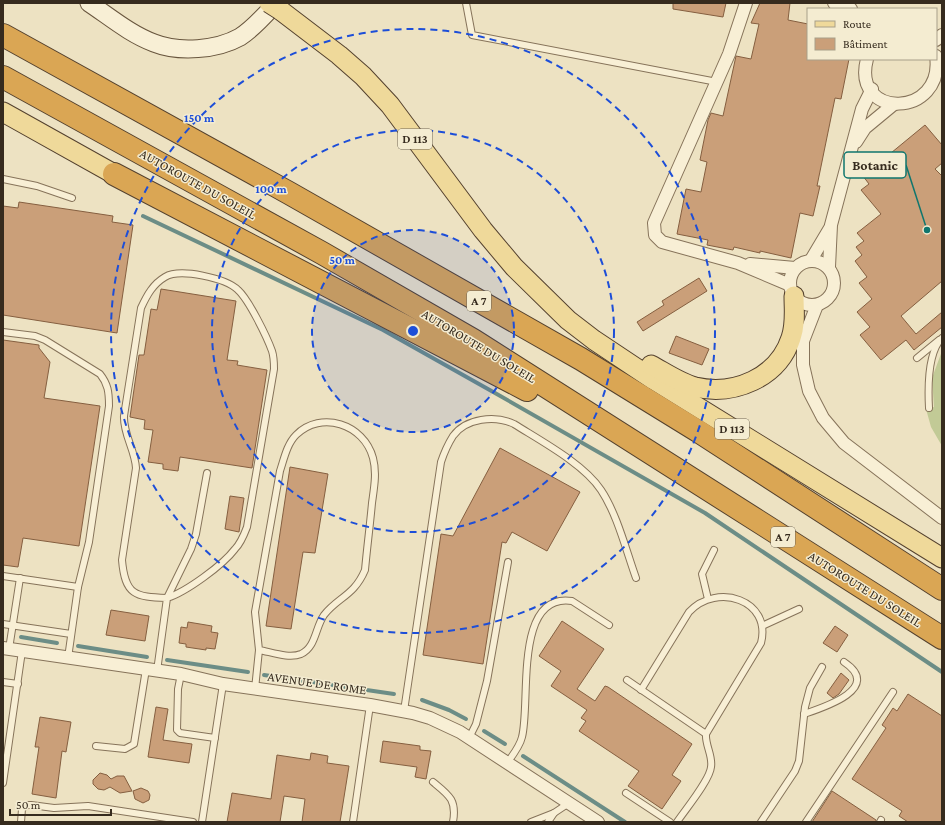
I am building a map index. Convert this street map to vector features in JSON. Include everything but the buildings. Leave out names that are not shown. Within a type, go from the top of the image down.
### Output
[{"type":"highway","name":"A 7","points":[[3,35],[310,204],[581,359],[698,431],[942,589]]},
{"type":"highway","name":"AUTOROUTE DU SOLEIL","points":[[3,77],[322,253],[473,340],[942,638]]},
{"type":"highway","points":[[114,174],[541,397],[624,436]]},
{"type":"highway","points":[[698,431],[862,525],[942,573]]},
{"type":"main road","name":"D 113","points":[[275,5],[364,76],[390,105],[483,230],[532,286],[573,324],[642,372],[942,558]]},
{"type":"main road","points":[[3,112],[114,174]]},
{"type":"main road","points":[[3,124],[114,174]]},
{"type":"main road","points":[[532,286],[599,334],[662,371],[694,386],[713,390],[736,389],[753,382],[770,369],[781,357],[791,338],[795,320],[792,290]]},
{"type":"street","points":[[89,3],[124,27],[148,40],[168,47],[186,48],[206,47],[239,37],[259,21],[275,5]]},
{"type":"street","points":[[746,3],[729,54],[654,223],[654,235],[662,242],[738,263],[795,268]]},
{"type":"street","points":[[867,60],[866,73],[872,89],[885,101],[905,105],[916,102],[926,96],[933,88],[937,78],[938,60]]},
{"type":"street","points":[[829,267],[831,225],[849,151],[862,109],[872,89]]},
{"type":"street","points":[[926,96],[942,94]]},
{"type":"street","points":[[849,151],[865,128],[894,104]]},
{"type":"street","points":[[811,260],[831,225]]},
{"type":"street","points":[[738,263],[792,290],[804,304],[817,305],[823,302],[833,292],[835,279],[829,267],[824,263],[811,260],[800,264],[795,268],[792,273],[792,290]]},
{"type":"street","points":[[817,305],[803,341],[803,365],[809,391],[823,418],[844,443],[942,518]]},
{"type":"street","name":"AVENUE DE ROME","points":[[6,648],[181,674],[223,684],[370,704],[404,711],[445,724],[598,822]]},
{"type":"lane","points":[[466,3],[472,34],[717,82]]},
{"type":"lane","points":[[3,179],[37,186],[72,198]]},
{"type":"lane","points":[[177,274],[209,277],[226,282],[238,289],[246,299],[272,351],[274,370],[247,527],[242,539],[225,560],[178,595],[167,598],[144,598],[134,593],[127,585],[123,574],[122,560],[136,468],[135,457],[124,424],[141,308],[146,296],[154,286],[166,276],[177,274]]},
{"type":"lane","points":[[3,332],[35,336],[45,340],[100,374],[106,382],[109,391],[109,406],[89,542],[78,587],[68,658]]},
{"type":"lane","points":[[917,358],[941,339]]},
{"type":"lane","points":[[929,408],[929,376],[933,356],[941,339]]},
{"type":"lane","points":[[404,711],[441,462],[446,448],[454,435],[469,424],[482,420],[505,420],[514,424],[583,470],[601,489],[608,501],[636,578]]},
{"type":"lane","points":[[255,688],[258,650],[255,612],[280,471],[288,448],[295,436],[309,425],[325,423],[341,424],[356,430],[367,444],[373,457],[375,474],[365,570],[360,582],[351,592],[325,614],[318,626],[313,642],[307,650],[299,655],[289,656],[258,650]]},
{"type":"lane","points":[[96,746],[125,749],[134,744],[167,598],[191,550],[196,534],[207,473]]},
{"type":"lane","points":[[708,599],[702,574],[714,550]]},
{"type":"lane","points":[[469,738],[476,724],[487,681],[508,562]]},
{"type":"lane","points":[[3,576],[78,587]]},
{"type":"lane","points":[[6,648],[12,626],[20,578]]},
{"type":"lane","points":[[641,690],[689,612],[696,604],[708,599],[722,596],[737,599],[755,611],[762,626],[763,635],[761,643],[706,734],[707,746],[711,761],[710,772],[677,822]]},
{"type":"lane","points":[[508,763],[522,738],[529,646],[538,616],[546,607],[555,602],[565,600],[572,601],[609,625]]},
{"type":"lane","points":[[762,626],[799,609]]},
{"type":"lane","points":[[3,624],[71,634]]},
{"type":"lane","points":[[3,783],[22,651]]},
{"type":"lane","points":[[804,714],[830,706],[840,701],[850,692],[855,683],[856,675],[853,668],[844,662]]},
{"type":"lane","points":[[761,822],[795,771],[799,761],[804,714],[810,688],[822,667]]},
{"type":"lane","points":[[181,674],[178,689],[177,730],[180,733],[215,738]]},
{"type":"lane","points":[[627,680],[706,734]]},
{"type":"lane","points":[[3,682],[18,684]]},
{"type":"lane","points":[[202,822],[223,684]]},
{"type":"lane","points":[[806,822],[893,692]]},
{"type":"lane","points":[[353,822],[370,704]]},
{"type":"lane","points":[[433,782],[453,801],[455,811],[453,822]]},
{"type":"lane","points":[[626,793],[670,822]]},
{"type":"lane","points":[[531,822],[554,813],[569,803]]},
{"type":"lane","points":[[21,822],[22,809],[26,805],[54,808],[88,806],[193,822]]},
{"type":"lane","points":[[548,822],[554,813]]},
{"type":"green space","points":[[942,351],[942,446],[931,427],[926,409],[934,407],[932,378]]},
{"type":"waterway","points":[[143,216],[383,330],[495,393],[705,513],[942,672]]},
{"type":"waterway","points":[[21,637],[57,643]]},
{"type":"waterway","points":[[78,646],[147,657]]},
{"type":"waterway","points":[[167,660],[248,672]]},
{"type":"waterway","points":[[264,675],[394,694]]},
{"type":"waterway","points":[[422,700],[449,710],[466,719]]},
{"type":"waterway","points":[[484,731],[505,744]]},
{"type":"waterway","points":[[523,756],[625,822]]},
{"type":"place","name":"Botanic","points":[[927,230]]}]
